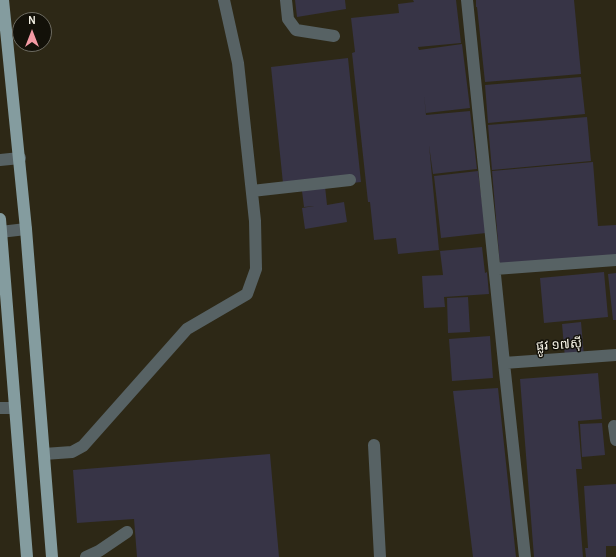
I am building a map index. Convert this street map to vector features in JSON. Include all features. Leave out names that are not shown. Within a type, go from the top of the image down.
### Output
[{"type":"main road","points":[[3,0],[20,158],[52,557]]},
{"type":"main road","points":[[0,219],[4,311],[15,408],[26,557]]},
{"type":"street","points":[[44,454],[72,452],[83,446],[187,329],[247,294],[256,269],[255,220],[238,63],[224,0]]},
{"type":"street","points":[[286,0],[288,19],[296,30],[334,36]]},
{"type":"street","points":[[468,0],[504,363],[526,557]]},
{"type":"street","points":[[0,160],[20,158]]},
{"type":"street","points":[[252,191],[350,180]]},
{"type":"street","points":[[0,232],[26,230]]},
{"type":"street","points":[[495,270],[616,260]]},
{"type":"street","name":"ផ្លូវ ១៧ស៊ី","points":[[504,363],[616,355]]},
{"type":"street","points":[[0,408],[15,408]]},
{"type":"street","points":[[614,426],[616,440]]},
{"type":"street","points":[[374,445],[380,557]]},
{"type":"street","points":[[86,557],[99,551],[127,532]]},
{"type":"building","points":[[295,0],[345,0],[346,9],[297,17]]},
{"type":"building","points":[[413,0],[456,0],[461,43],[418,47],[419,50],[462,44],[470,108],[426,113],[424,95],[426,115],[470,111],[477,169],[433,174],[429,145],[439,250],[398,254],[396,238],[374,240],[370,202],[368,202],[352,53],[355,52],[351,18],[399,13],[398,4],[414,2]]},
{"type":"building","points":[[476,0],[574,0],[581,74],[485,82]]},
{"type":"building","points":[[348,58],[361,182],[325,186],[327,205],[344,202],[347,222],[305,229],[302,208],[314,206],[304,207],[302,191],[284,193],[271,67]]},
{"type":"building","points":[[581,77],[585,114],[488,123],[485,85]]},
{"type":"building","points":[[587,117],[591,161],[492,170],[488,125]]},
{"type":"building","points":[[593,162],[598,226],[616,225],[616,257],[500,266],[492,171]]},
{"type":"building","points":[[478,171],[486,233],[441,238],[434,176]]},
{"type":"building","points":[[482,247],[485,273],[487,272],[489,294],[444,297],[445,307],[424,308],[422,276],[443,275],[440,251]]},
{"type":"building","points":[[604,272],[608,317],[544,323],[540,278]]},
{"type":"building","points":[[616,273],[616,320],[613,320],[608,274]]},
{"type":"building","points":[[468,297],[470,332],[448,333],[447,298]]},
{"type":"building","points":[[581,322],[584,356],[565,358],[562,324]]},
{"type":"building","points":[[490,336],[493,378],[452,381],[449,339]]},
{"type":"building","points":[[598,373],[602,419],[578,421],[582,469],[576,469],[583,557],[534,557],[520,379]]},
{"type":"building","points":[[498,388],[516,557],[473,557],[453,391]]},
{"type":"building","points":[[602,423],[605,455],[582,457],[580,424]]},
{"type":"building","points":[[270,454],[279,557],[137,557],[134,519],[77,523],[73,470]]},
{"type":"building","points":[[616,484],[616,546],[606,546],[606,557],[586,557],[585,548],[588,548],[584,486]]}]
